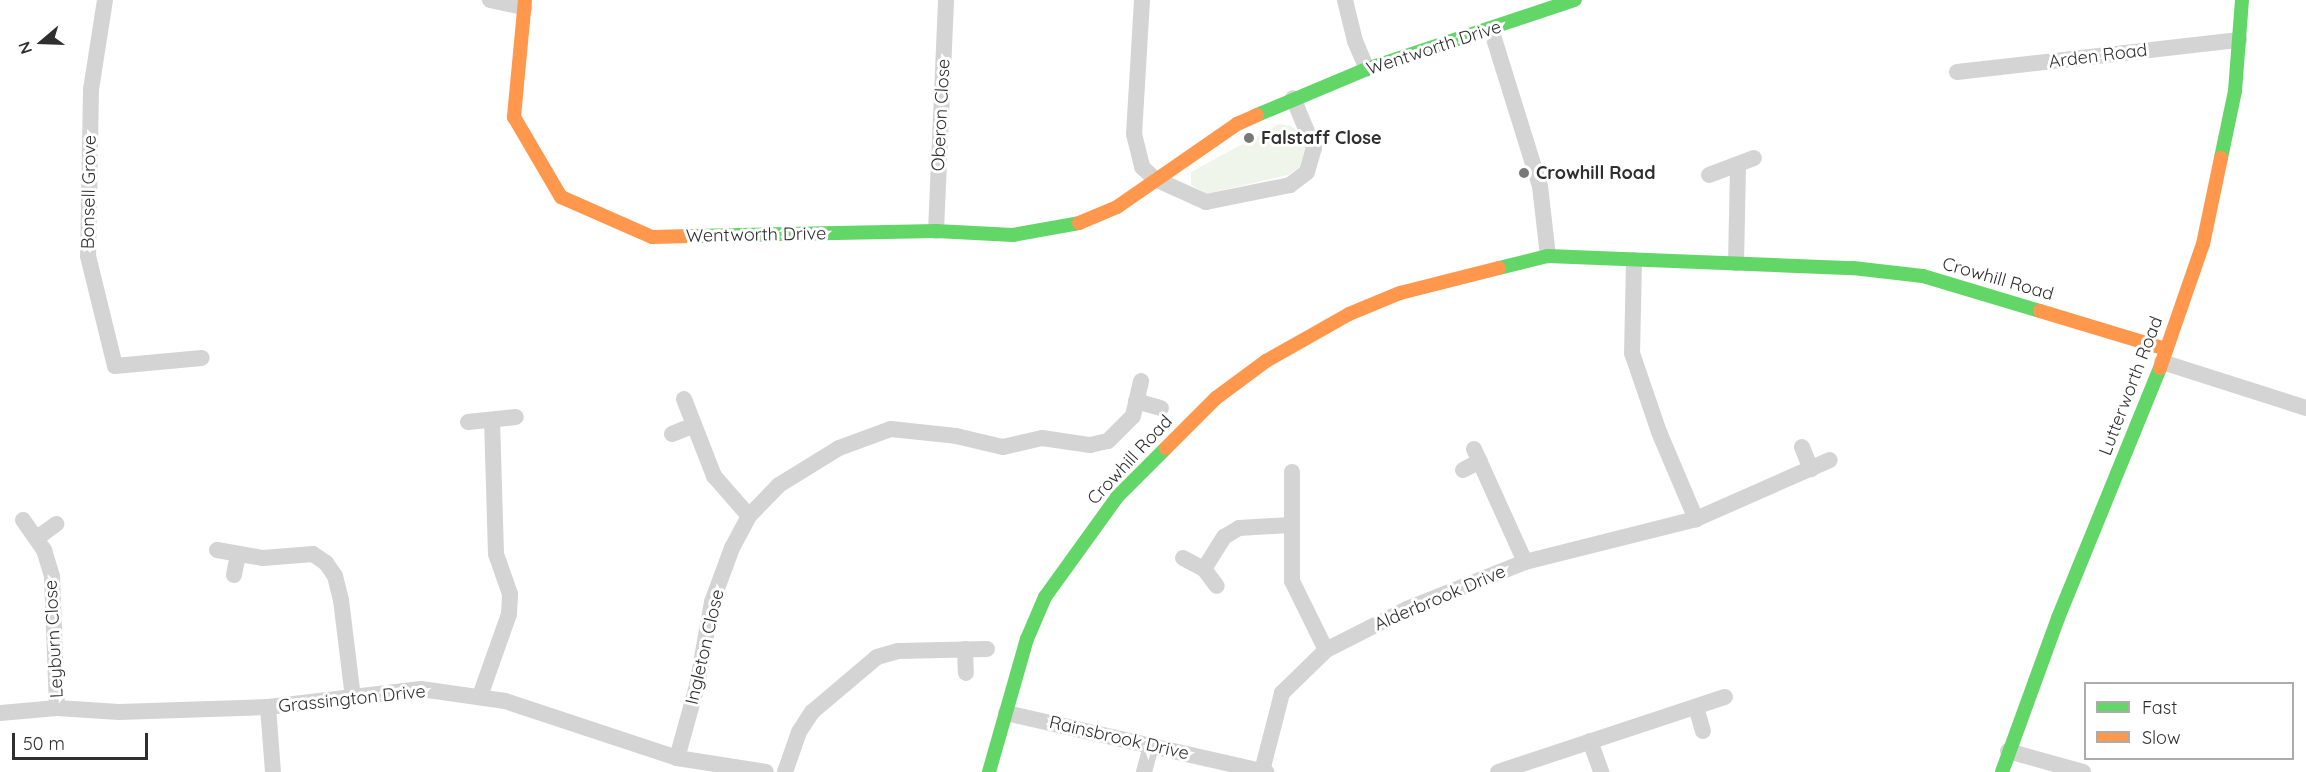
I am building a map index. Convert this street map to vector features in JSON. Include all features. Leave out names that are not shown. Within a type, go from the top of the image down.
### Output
[{"type":"street","name":"Bonsell Grove","points":[[105,0],[91,89],[88,256],[115,366],[202,358]]},
{"type":"street","points":[[490,0],[525,3]]},
{"type":"street","name":"Oberon Close","points":[[936,231],[946,0]]},
{"type":"street","points":[[1142,0],[1134,134],[1142,167],[1155,179],[1206,202],[1290,185],[1307,172],[1314,148],[1293,98]]},
{"type":"street","points":[[1345,0],[1355,42],[1367,69]]},
{"type":"street","name":"Wentworth Drive","points":[[525,3],[514,117],[561,197],[652,237],[936,231],[1013,235],[1075,225],[1116,207],[1237,124],[1293,98],[1367,69],[1575,0]]},
{"type":"street","name":"Lutterworth Road","points":[[2002,772],[2008,751],[2164,355],[2203,244],[2225,149],[2242,0]]},
{"type":"street","points":[[1491,29],[1540,186],[1548,256]]},
{"type":"street","name":"Arden Road","points":[[1957,72],[2239,39]]},
{"type":"street","points":[[1709,175],[1746,162],[1736,263]]},
{"type":"street","name":"Crowhill Road","points":[[989,772],[1027,639],[1045,597],[1074,553],[1132,480],[1216,398],[1293,343],[1349,314],[1401,293],[1548,256],[1853,267],[1923,276],[2164,355]]},
{"type":"street","points":[[1634,260],[1632,353],[1659,432],[1696,519]]},
{"type":"street","points":[[2164,355],[2306,408]]},
{"type":"street","name":"Ingleton Close","points":[[677,758],[697,686],[712,602],[732,548],[749,516],[779,485],[839,447],[891,429],[917,430],[1003,447],[1042,438],[1090,446],[1108,441],[1122,432],[1133,416],[1141,381]]},
{"type":"street","points":[[684,399],[692,426],[714,476],[749,516]]},
{"type":"street","points":[[1136,401],[1161,408]]},
{"type":"street","points":[[468,422],[516,417]]},
{"type":"street","points":[[480,696],[509,614],[510,594],[496,554],[492,421]]},
{"type":"street","points":[[672,434],[692,426]]},
{"type":"street","points":[[1802,447],[1811,469]]},
{"type":"street","points":[[1463,470],[1477,455],[1525,561]]},
{"type":"street","name":"Alderbrook Drive","points":[[1264,772],[1282,693],[1326,650],[1407,609],[1525,561],[1696,519],[1830,460]]},
{"type":"street","points":[[1292,472],[1289,525],[1292,581],[1326,650]]},
{"type":"street","name":"Leyburn Close","points":[[23,520],[37,538],[52,577],[57,708]]},
{"type":"street","points":[[37,538],[56,524]]},
{"type":"street","points":[[1204,569],[1224,537],[1239,528],[1289,525]]},
{"type":"street","points":[[217,550],[263,558],[313,554],[326,562],[335,576],[341,600],[352,698]]},
{"type":"street","points":[[234,575],[238,555]]},
{"type":"street","points":[[1183,558],[1204,569],[1217,586]]},
{"type":"street","points":[[965,649],[966,673]]},
{"type":"street","points":[[785,772],[799,732],[812,712],[862,667],[898,651],[987,649]]},
{"type":"street","name":"Grassington Drive","points":[[0,713],[57,708],[119,712],[268,707],[421,689],[480,696],[677,758],[766,772]]},
{"type":"street","points":[[1498,772],[1725,697]]},
{"type":"street","points":[[268,707],[273,772]]},
{"type":"street","points":[[1696,707],[1703,731]]},
{"type":"street","name":"Rainsbrook Drive","points":[[1006,713],[1264,772]]},
{"type":"street","points":[[1590,741],[1601,772]]},
{"type":"street","points":[[1144,772],[1151,746]]},
{"type":"street","points":[[2008,751],[2083,772]]},
{"type":"shaded area","points":[[1279,124],[1291,126],[1301,134],[1307,150],[1302,166],[1288,175],[1206,194],[1191,185],[1191,172]]},
{"type":"traffic: fast","points":[[1257,115],[1367,69],[1575,0]]},
{"type":"traffic: fast","points":[[2221,158],[2235,91],[2242,0]]},
{"type":"traffic: fast","points":[[692,236],[936,231],[1013,235],[1079,223]]},
{"type":"traffic: fast","points":[[1499,268],[1548,256],[1853,268],[1923,276],[2040,311]]},
{"type":"traffic: fast","points":[[2002,772],[2058,618],[2160,368]]},
{"type":"traffic: fast","points":[[989,772],[1027,639],[1045,597],[1117,497],[1166,448]]},
{"type":"traffic: slow","points":[[525,0],[514,117],[561,197],[652,237],[692,236]]},
{"type":"traffic: slow","points":[[1079,223],[1117,207],[1237,124],[1257,115]]},
{"type":"traffic: slow","points":[[2160,368],[2203,244],[2221,158]]},
{"type":"traffic: slow","points":[[1166,448],[1216,398],[1266,361],[1349,314],[1400,293],[1499,268]]},
{"type":"traffic: slow","points":[[2040,311],[2166,349]]},
{"type":"place","name":"Falstaff Close","points":[[1249,138]]},
{"type":"place","name":"Crowhill Road","points":[[1524,173]]}]
